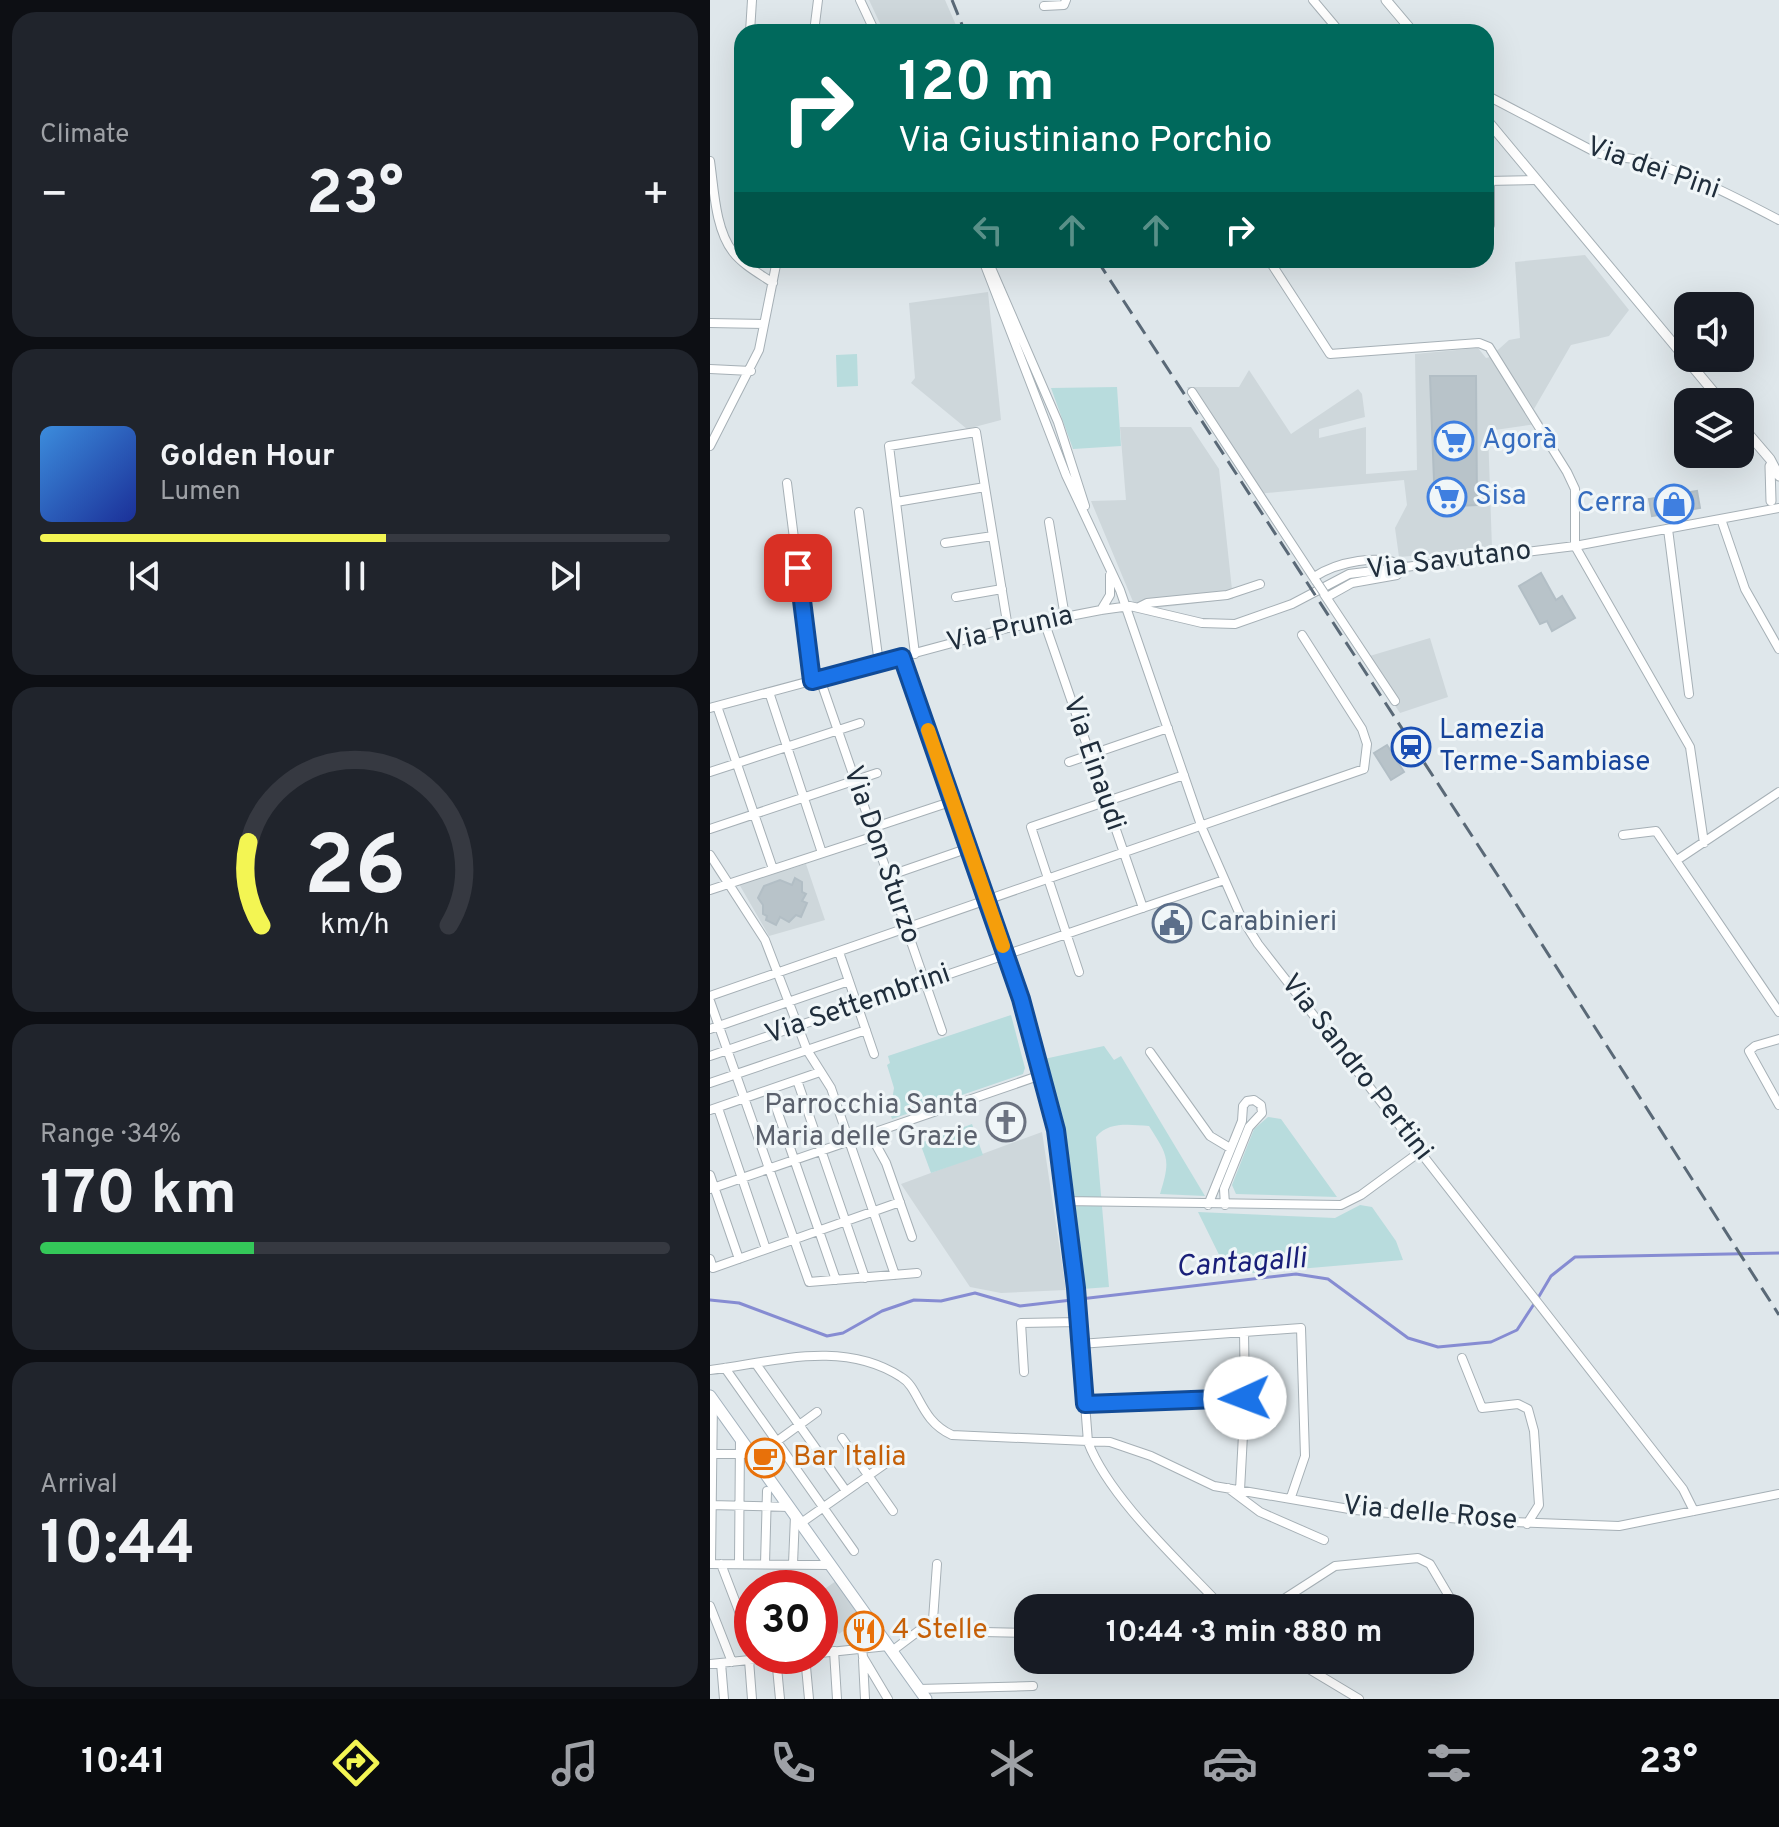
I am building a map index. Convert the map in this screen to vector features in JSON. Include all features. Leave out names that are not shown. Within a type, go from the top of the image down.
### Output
[{"type":"main road","points":[[711,1398],[922,1694]]},
{"type":"street","points":[[750,24],[752,0]]},
{"type":"street","points":[[815,24],[818,0]]},
{"type":"street","points":[[860,0],[871,24]]},
{"type":"street","points":[[1044,6],[1064,5],[1066,0]]},
{"type":"street","points":[[1313,0],[1333,24]]},
{"type":"street","points":[[1386,0],[1406,24]]},
{"type":"street","name":"Via dei Pini","points":[[1494,99],[1597,153],[1610,158],[1640,160],[1721,191],[1779,220]]},
{"type":"street","points":[[1494,129],[1710,388]]},
{"type":"street","points":[[710,161],[717,207],[728,244],[734,253]]},
{"type":"street","points":[[1494,181],[1536,180]]},
{"type":"street","points":[[752,268],[773,283]]},
{"type":"street","points":[[711,442],[751,371],[759,350],[776,268]]},
{"type":"street","name":"Via Sandro Pertini","points":[[988,268],[1066,475],[1126,605],[1202,828],[1224,880],[1258,944],[1683,1489],[1694,1511]]},
{"type":"street","points":[[1274,268],[1330,354],[1479,343],[1489,347],[1575,489],[1575,546],[1690,747],[1704,843]]},
{"type":"street","points":[[710,323],[764,324]]},
{"type":"street","points":[[710,369],[751,371]]},
{"type":"street","points":[[1192,392],[1395,701]]},
{"type":"street","points":[[915,654],[889,446],[976,432],[1008,628]]},
{"type":"street","points":[[1754,439],[1774,461],[1779,476]]},
{"type":"street","points":[[1774,461],[1776,502]]},
{"type":"street","name":"Via Don Sturzo","points":[[787,483],[816,680],[838,730],[942,1031]]},
{"type":"street","points":[[896,502],[985,487]]},
{"type":"street","name":"Via Savutano","points":[[1138,607],[1202,623],[1235,624],[1292,604],[1349,574],[1575,546],[1751,514],[1776,502]]},
{"type":"street","points":[[859,512],[879,664]]},
{"type":"street","points":[[1721,519],[1745,589],[1779,649]]},
{"type":"street","points":[[1049,522],[1065,617]]},
{"type":"street","points":[[1668,529],[1689,694]]},
{"type":"street","points":[[945,543],[993,536]]},
{"type":"street","points":[[1315,579],[1337,567],[1380,559],[1405,566],[1397,575],[1352,583],[1326,595]]},
{"type":"street","points":[[1101,610],[1111,587],[1108,566]]},
{"type":"street","points":[[1126,605],[1138,607],[1147,603],[1227,595],[1260,584]]},
{"type":"street","points":[[956,597],[1002,589]]},
{"type":"street","name":"Via Prunia","points":[[714,707],[1008,628],[1126,605]]},
{"type":"street","points":[[1136,633],[1137,618],[1154,612]]},
{"type":"street","name":"Via Einaudi","points":[[1044,621],[1143,908]]},
{"type":"street","points":[[917,1273],[809,1282],[727,1050],[714,1028],[710,999],[1364,769],[1367,744],[1362,729],[1302,635]]},
{"type":"street","points":[[902,657],[1006,955],[1056,1130],[1076,1288],[1088,1442],[1095,1460],[1114,1487],[1210,1594]]},
{"type":"street","points":[[769,692],[822,853]]},
{"type":"street","points":[[714,707],[773,869]]},
{"type":"street","points":[[710,772],[860,723]]},
{"type":"street","points":[[1069,762],[1168,728]]},
{"type":"street","points":[[710,829],[877,773]]},
{"type":"street","points":[[1079,972],[1031,827],[1184,775]]},
{"type":"street","points":[[1677,860],[1779,792]]},
{"type":"street","points":[[710,890],[822,853],[953,801]]},
{"type":"street","points":[[1623,835],[1656,831],[1779,1012]]},
{"type":"street","points":[[888,876],[969,848]]},
{"type":"street","points":[[710,855],[765,940],[807,1050],[831,1088],[895,1275]]},
{"type":"street","name":"Via Settembrini","points":[[710,1056],[1224,880]]},
{"type":"street","points":[[839,952],[874,1054]]},
{"type":"street","points":[[714,1028],[849,981]]},
{"type":"street","points":[[710,1083],[866,1030]]},
{"type":"street","points":[[1779,1039],[1755,1046],[1749,1051],[1779,1105]]},
{"type":"street","points":[[1150,1052],[1210,1136],[1230,1148]]},
{"type":"street","points":[[766,1249],[714,1109],[820,1072]]},
{"type":"street","points":[[712,1189],[1041,1075]]},
{"type":"street","points":[[797,1080],[865,1278]]},
{"type":"street","points":[[770,1090],[836,1280]]},
{"type":"street","points":[[1208,1205],[1242,1121],[1244,1103],[1258,1101],[1262,1113],[1249,1127],[1244,1139],[1224,1189],[1225,1205]]},
{"type":"street","points":[[870,1134],[886,1163],[912,1237]]},
{"type":"street","points":[[1065,1201],[1341,1205],[1361,1195],[1421,1151]]},
{"type":"street","points":[[710,1175],[712,1189],[739,1259]]},
{"type":"street","points":[[712,1263],[739,1259],[900,1202]]},
{"type":"street","points":[[1024,1372],[1021,1323],[1078,1317]]},
{"type":"street","points":[[1080,1344],[1301,1328],[1305,1456],[1291,1497]]},
{"type":"street","points":[[1240,1490],[1245,1398],[1244,1332]]},
{"type":"street","name":"Via delle Rose","points":[[710,1370],[823,1354],[847,1355],[904,1378],[922,1410],[938,1429],[952,1435],[1110,1442],[1151,1456],[1214,1486],[1355,1510],[1527,1524],[1619,1526],[1779,1494]]},
{"type":"street","points":[[1462,1358],[1482,1408],[1518,1404],[1528,1409],[1534,1431],[1539,1505],[1527,1524]]},
{"type":"street","points":[[756,1364],[846,1491]]},
{"type":"street","points":[[725,1368],[854,1551]]},
{"type":"street","points":[[711,1398],[714,1564],[734,1607]]},
{"type":"street","points":[[1085,1404],[1245,1398]]},
{"type":"street","points":[[711,1454],[749,1455],[777,1441],[817,1412]]},
{"type":"street","points":[[842,1438],[893,1511]]},
{"type":"street","points":[[739,1564],[740,1506],[749,1455]]},
{"type":"street","points":[[711,1505],[767,1507],[795,1515],[823,1507],[885,1464]]},
{"type":"street","points":[[1228,1488],[1260,1512],[1324,1540]]},
{"type":"street","points":[[765,1564],[767,1491]]},
{"type":"street","points":[[793,1564],[795,1515]]},
{"type":"street","points":[[1292,1594],[1335,1566],[1404,1558],[1418,1558],[1430,1564],[1448,1594]]},
{"type":"street","points":[[714,1564],[830,1565]]},
{"type":"street","points":[[838,1651],[862,1653],[890,1648],[933,1620],[937,1564]]},
{"type":"street","points":[[710,1606],[732,1662],[710,1664]]},
{"type":"street","points":[[926,1626],[936,1631],[1014,1633]]},
{"type":"street","points":[[862,1653],[865,1699]]},
{"type":"street","points":[[862,1653],[888,1699]]},
{"type":"street","points":[[721,1663],[724,1699]]},
{"type":"street","points":[[752,1699],[753,1674]]},
{"type":"street","points":[[778,1674],[780,1699]]},
{"type":"street","points":[[807,1674],[809,1699]]},
{"type":"street","points":[[835,1674],[837,1699]]},
{"type":"street","points":[[1317,1674],[1359,1699]]},
{"type":"street","points":[[922,1694],[964,1688],[1033,1686]]},
{"type":"street","points":[[964,1688],[964,1699]]},
{"type":"shaded area","points":[[869,0],[945,0],[956,24],[880,24]]},
{"type":"shaded area","points":[[1585,255],[1629,310],[1609,336],[1571,345],[1534,409],[1543,423],[1488,431],[1492,549],[1399,557],[1395,528],[1407,505],[1404,480],[1256,494],[1187,387],[1239,387],[1249,370],[1291,434],[1358,389],[1362,394],[1365,417],[1319,429],[1319,438],[1366,427],[1366,474],[1417,470],[1415,354],[1478,348],[1486,358],[1490,357],[1509,340],[1520,338],[1515,262]]},
{"type":"shaded area","points":[[988,292],[1001,420],[967,429],[911,383],[915,378],[909,303]]},
{"type":"shaded area","points":[[857,354],[858,386],[837,387],[836,355]]},
{"type":"shaded area","points":[[1117,387],[1121,446],[1073,449],[1051,388]]},
{"type":"shaded area","points":[[1120,427],[1191,427],[1219,469],[1233,599],[1156,608],[1134,604],[1091,501],[1126,500]]},
{"type":"shaded area","points":[[1430,638],[1448,697],[1400,713],[1363,658]]},
{"type":"shaded area","points":[[806,864],[825,920],[769,936],[739,884]]},
{"type":"shaded area","points":[[1011,1015],[1025,1068],[1023,1074],[892,1119],[894,1088],[887,1065],[890,1063],[888,1056]]},
{"type":"shaded area","points":[[1104,1046],[1114,1060],[1121,1056],[1205,1196],[1160,1194],[1166,1173],[1166,1158],[1149,1126],[1120,1125],[1101,1132],[1096,1137],[1109,1287],[1082,1289],[1064,1133],[1044,1059]]},
{"type":"shaded area","points":[[1268,1117],[1281,1119],[1337,1197],[1236,1194],[1232,1185],[1254,1129]]},
{"type":"shaded area","points":[[972,1124],[983,1155],[931,1173],[920,1143]]},
{"type":"shaded area","points":[[1042,1132],[1066,1290],[1001,1293],[970,1287],[901,1184]]},
{"type":"shaded area","points":[[1360,1205],[1372,1207],[1396,1241],[1403,1260],[1229,1275],[1198,1212],[1335,1218]]},
{"type":"shaded area","points":[[838,1580],[864,1616],[839,1634],[838,1633]]},
{"type":"building","name":"Agorà","points":[[1430,376],[1476,376],[1477,505],[1435,507]]},
{"type":"building","name":"Cerra","points":[[1697,491],[1700,508],[1652,516],[1649,499]]},
{"type":"building","points":[[1541,573],[1556,600],[1562,596],[1575,618],[1552,631],[1547,621],[1540,624],[1519,586]]},
{"type":"building","name":"Lamezia Terme-Sambiase","points":[[1387,745],[1404,772],[1391,780],[1374,753]]},
{"type":"building","points":[[795,878],[802,882],[802,892],[806,894],[802,901],[807,903],[801,917],[796,915],[789,922],[780,917],[776,925],[766,920],[758,898],[764,886],[780,880],[792,885]]},
{"type":"waterway","name":"Cantagalli","points":[[1538,1298],[1551,1276],[1575,1257],[1779,1253]]},
{"type":"waterway","name":"Cantagalli","points":[[710,1300],[739,1303],[827,1336],[843,1333],[882,1311],[914,1300],[941,1301],[975,1293],[1020,1306],[1296,1274],[1328,1279],[1408,1338],[1438,1347],[1491,1342],[1517,1330],[1534,1304]]},
{"type":"railway","points":[[952,0],[962,24]]},
{"type":"railway","points":[[1102,268],[1502,882],[1779,1315]]},
{"type":"slow traffic","points":[[928,730],[1003,946]]},
{"type":"place","name":"Agorà","points":[[1454,441]]},
{"type":"place","name":"Sisa","points":[[1447,497]]},
{"type":"place","name":"Cerra","points":[[1674,504]]},
{"type":"place","name":"Lamezia Terme-Sambiase","points":[[1411,747]]},
{"type":"place","name":"Carabinieri","points":[[1172,923]]},
{"type":"place","name":"Parrocchia Santa Maria delle Grazie","points":[[1006,1122]]},
{"type":"place","name":"Bar Italia","points":[[765,1458]]},
{"type":"place","name":"4 Stelle","points":[[864,1631]]},
{"type":"route","points":[[798,568],[812,681],[902,657],[992,914],[1021,999],[1056,1130],[1076,1288],[1085,1404],[1245,1398]]}]
